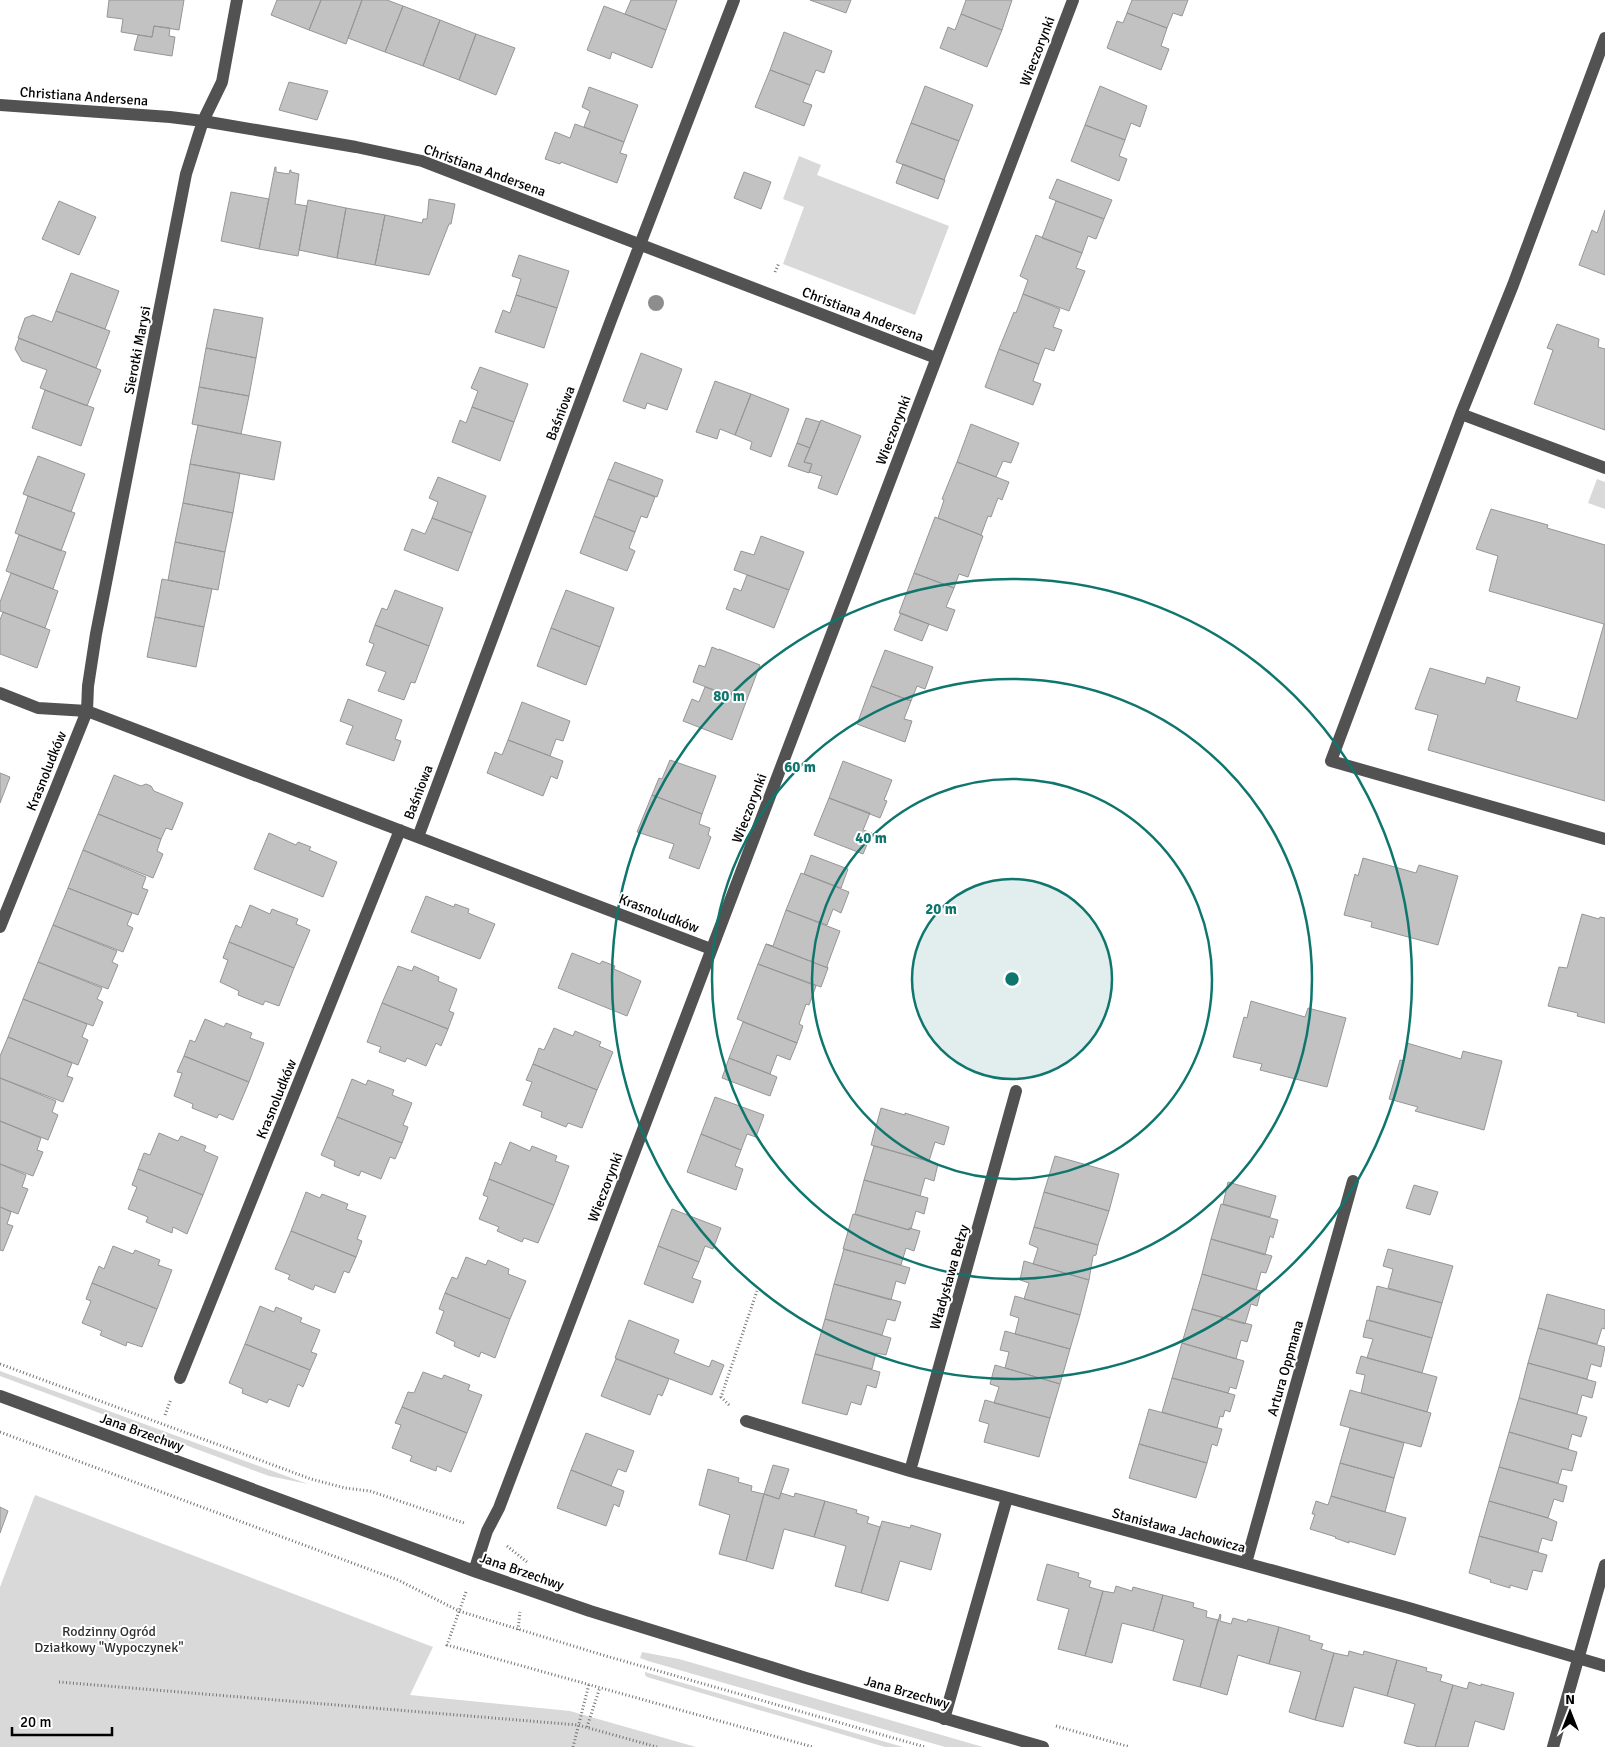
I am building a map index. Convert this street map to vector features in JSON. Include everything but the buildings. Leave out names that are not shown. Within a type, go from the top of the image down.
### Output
[{"type":"street","name":"Sierotki Marysi","points":[[87,711],[88,686],[96,634],[186,174],[203,121],[222,82],[237,0]]},
{"type":"street","name":"Baśniowa","points":[[418,837],[734,0]]},
{"type":"street","name":"Wieczorynki","points":[[474,1571],[487,1531],[506,1490],[1073,0]]},
{"type":"street","points":[[1605,38],[1513,285],[1461,414],[1331,761],[1605,839]]},
{"type":"street","name":"Christiana Andersena","points":[[0,105],[160,116],[203,121],[356,147],[422,161],[936,358]]},
{"type":"street","points":[[1461,414],[1605,468]]},
{"type":"street","name":"Krasnoludków","points":[[0,693],[38,708],[87,711],[711,949]]},
{"type":"street","name":"Krasnoludków","points":[[0,926],[87,711]]},
{"type":"street","name":"Krasnoludków","points":[[180,1378],[400,830]]},
{"type":"street","name":"Władysława Bełzy","points":[[910,1471],[1016,1091]]},
{"type":"street","name":"Artura Oppmana","points":[[1246,1563],[1353,1181]]},
{"type":"street","name":"Jana Brzechwy","points":[[0,1396],[474,1571],[632,1625],[1043,1747]]},
{"type":"street","name":"Stanisława Jachowicza","points":[[746,1421],[910,1471],[1246,1563],[1605,1666]]},
{"type":"street","points":[[944,1719],[1007,1498]]},
{"type":"street","points":[[1553,1747],[1605,1565]]},
{"type":"path","points":[[746,1421],[721,1397],[757,1292]]},
{"type":"path","points":[[0,1364],[311,1479],[345,1488],[370,1491],[459,1522]]},
{"type":"path","points":[[0,1432],[398,1580],[459,1611],[925,1747]]},
{"type":"path","points":[[474,1571],[447,1645],[813,1747]]},
{"type":"path","points":[[59,1682],[578,1725],[657,1747]]},
{"type":"path","points":[[573,1747],[589,1684]]},
{"type":"path","points":[[587,1728],[600,1687]]},
{"type":"green space","points":[[799,156],[821,165],[817,175],[949,226],[915,315],[783,264],[804,207],[783,199]]},
{"type":"green space","points":[[1597,479],[1605,482],[1605,509],[1588,503]]},
{"type":"green space","points":[[0,1371],[308,1484],[269,1476],[0,1376]]},
{"type":"green space","name":"Rodzinny Ogród Działkowy \"Wypoczynek\"","points":[[35,1495],[433,1647],[410,1695],[570,1711],[696,1747],[0,1747],[0,1587]]},
{"type":"green space","points":[[642,1652],[679,1659],[983,1747],[945,1747],[648,1661],[640,1658]]},
{"type":"green space","points":[[645,1672],[903,1747],[885,1747],[647,1677]]}]
